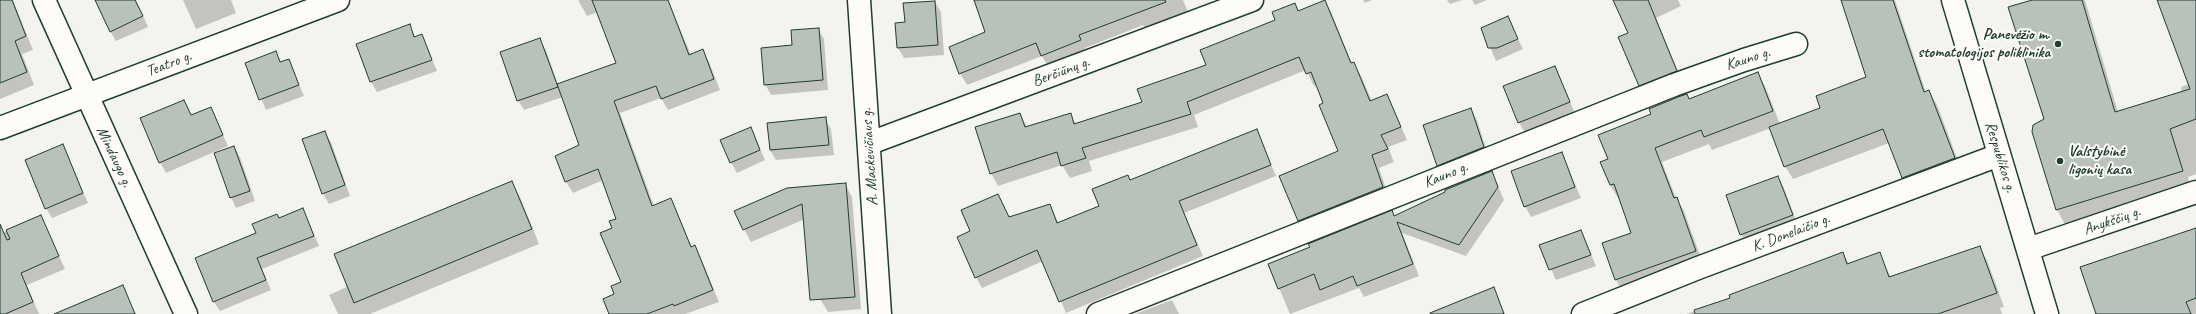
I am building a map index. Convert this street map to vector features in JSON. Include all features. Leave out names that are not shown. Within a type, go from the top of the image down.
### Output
[{"type":"street","name":"Mindaugo g.","points":[[44,0],[86,96],[186,314]]},
{"type":"street","name":"Teatro g.","points":[[0,128],[338,0]]},
{"type":"street","name":"A. Mackevičiaus g.","points":[[859,0],[870,143],[880,314]]},
{"type":"street","name":"Berčiūnų g.","points":[[870,143],[1252,0]]},
{"type":"street","name":"Respublikos g.","points":[[1953,0],[2047,314]]},
{"type":"street","name":"Kauno g.","points":[[1098,314],[1674,85],[1744,60],[1796,44]]},
{"type":"street","name":"K. Donelaičio g.","points":[[1583,314],[1698,268],[2000,155]]},
{"type":"street","name":"Anykščių g.","points":[[2028,249],[2196,192]]},
{"type":"building","points":[[0,0],[12,0],[26,36],[15,41],[27,72],[0,83]]},
{"type":"building","points":[[95,0],[135,0],[143,16],[110,32]]},
{"type":"building","points":[[592,0],[668,0],[689,55],[703,49],[714,79],[661,99],[656,86],[614,101],[652,206],[671,198],[691,247],[695,245],[713,290],[674,306],[673,304],[647,314],[609,314],[603,299],[614,294],[611,286],[621,282],[600,233],[612,228],[609,221],[616,219],[598,169],[565,182],[555,156],[579,145],[557,84],[616,63]]},
{"type":"building","points":[[974,0],[1165,0],[1166,2],[1079,35],[1081,40],[1041,56],[1036,43],[959,74],[949,47],[985,32]]},
{"type":"building","points":[[1325,0],[1351,63],[1354,62],[1370,101],[1387,94],[1401,127],[1381,135],[1388,149],[1372,155],[1383,187],[1298,221],[1279,176],[1338,151],[1319,105],[1323,103],[1311,72],[1306,74],[1299,57],[1187,102],[1191,114],[1082,148],[1086,158],[1061,166],[1057,152],[990,174],[975,127],[1020,113],[1025,127],[1071,113],[1074,124],[1142,102],[1137,89],[1206,65],[1200,50],[1275,20],[1272,12],[1295,3],[1298,11]]},
{"type":"building","points":[[1613,0],[1648,0],[1677,71],[1639,86],[1618,37],[1628,33]]},
{"type":"building","points":[[1841,0],[1893,0],[1924,92],[1929,90],[1955,158],[1902,178],[1883,129],[1784,167],[1769,127],[1820,108],[1816,96],[1866,77]]},
{"type":"building","points":[[2032,0],[2082,0],[2115,112],[2190,89],[2157,0],[2196,0],[2196,119],[2170,129],[2183,171],[2056,210],[2032,132],[2033,125],[2044,119],[2008,7]]},
{"type":"building","points":[[935,1],[938,45],[897,48],[895,23],[905,22],[903,3]]},
{"type":"building","points":[[1508,16],[1518,39],[1497,48],[1488,48],[1481,28]]},
{"type":"building","points":[[410,24],[414,37],[422,34],[432,60],[370,82],[356,44]]},
{"type":"building","points":[[819,28],[823,80],[764,85],[761,48],[792,45],[791,30]]},
{"type":"building","points":[[540,38],[558,87],[517,101],[500,52]]},
{"type":"building","points":[[276,51],[280,62],[289,59],[299,85],[259,100],[245,63]]},
{"type":"building","points":[[1555,66],[1570,102],[1518,123],[1503,86]]},
{"type":"building","points":[[1758,72],[1773,111],[1704,137],[1701,130],[1655,148],[1674,198],[1677,197],[1696,251],[1615,280],[1602,243],[1631,233],[1614,184],[1610,185],[1600,162],[1608,159],[1598,135],[1651,114],[1649,109],[1678,97],[1687,94],[1689,99]]},
{"type":"building","points":[[184,100],[191,115],[211,107],[223,135],[159,163],[140,118]]},
{"type":"building","points":[[1471,108],[1484,147],[1437,166],[1423,125]]},
{"type":"building","points":[[826,117],[829,145],[770,150],[767,123]]},
{"type":"building","points":[[751,127],[760,150],[730,163],[720,140]]},
{"type":"building","points":[[1257,129],[1271,165],[1179,201],[1197,245],[1059,302],[1037,250],[975,278],[957,237],[970,231],[961,210],[998,194],[1009,217],[1050,204],[1057,223],[1099,206],[1092,189],[1128,175],[1130,180]]},
{"type":"building","points":[[325,131],[345,185],[322,194],[302,139]]},
{"type":"building","points":[[63,144],[83,193],[45,209],[25,160]]},
{"type":"building","points":[[234,146],[250,191],[230,198],[214,153]]},
{"type":"building","points":[[1562,152],[1575,187],[1524,207],[1511,171]]},
{"type":"building","points":[[1492,171],[1498,187],[1459,245],[1397,222],[1413,264],[1357,286],[1353,276],[1320,290],[1314,274],[1278,289],[1268,264],[1310,247],[1308,244],[1392,210],[1394,216],[1445,192],[1445,190]]},
{"type":"building","points":[[1778,176],[1793,215],[1740,235],[1726,195]]},
{"type":"building","points":[[512,181],[532,229],[354,303],[334,254]]},
{"type":"building","points":[[846,183],[855,297],[810,300],[802,204],[743,230],[734,211],[787,188]]},
{"type":"building","points":[[303,208],[314,236],[257,258],[266,280],[213,302],[195,258],[256,233],[252,224],[277,214],[279,218]]},
{"type":"building","points":[[41,215],[59,256],[21,273],[33,302],[5,314],[0,314],[0,224],[7,240],[10,239],[6,230]]},
{"type":"building","points":[[2196,228],[2196,298],[2186,302],[2191,314],[2096,314],[2080,267]]},
{"type":"building","points":[[1581,230],[1591,255],[1549,270],[1539,245]]},
{"type":"building","points":[[1980,246],[1997,293],[1938,314],[1695,314],[1694,310],[1730,298],[1729,295],[1843,252],[1847,264],[1880,252],[1889,277]]},
{"type":"building","points":[[123,285],[135,314],[54,314]]},
{"type":"building","points":[[1494,287],[1504,314],[1430,314],[1430,313]]},
{"type":"place","name":"Panevėžio m. stomatologijos poliklinika","points":[[2058,44]]},
{"type":"place","name":"Valstybinė ligonių kasa","points":[[2060,161]]}]
